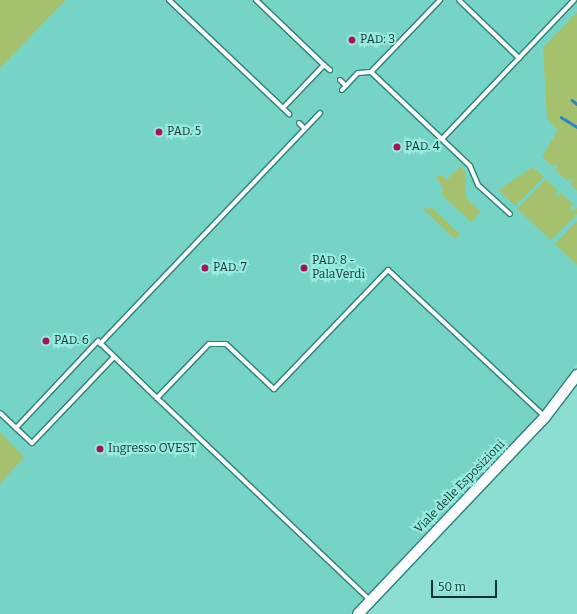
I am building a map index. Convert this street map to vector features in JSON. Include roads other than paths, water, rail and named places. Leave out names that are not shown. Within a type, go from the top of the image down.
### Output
[{"type":"street","name":"Viale delle Esposizioni","points":[[358,614],[545,417],[577,375]]},
{"type":"lane","points":[[169,0],[289,114]]},
{"type":"lane","points":[[256,0],[330,70]]},
{"type":"lane","points":[[342,90],[358,73],[371,72],[440,0]]},
{"type":"lane","points":[[459,0],[519,58]]},
{"type":"lane","points":[[442,139],[574,0]]},
{"type":"lane","points":[[283,108],[324,65]]},
{"type":"lane","points":[[371,72],[470,166],[478,185],[510,214]]},
{"type":"lane","points":[[340,80],[346,86]]},
{"type":"lane","points":[[100,344],[320,113]]},
{"type":"lane","points":[[299,123],[305,129]]},
{"type":"lane","points":[[157,398],[208,344],[226,344],[274,389],[388,270],[545,417]]},
{"type":"lane","points":[[16,428],[98,341],[370,600]]},
{"type":"lane","points":[[0,413],[32,443],[114,357]]},
{"type":"waterway","points":[[572,100],[577,104]]},
{"type":"waterway","points":[[561,117],[577,127]]},
{"type":"place","name":"PAD: 3","points":[[352,40]]},
{"type":"place","name":"PAD. 5","points":[[159,132]]},
{"type":"place","name":"PAD. 4","points":[[397,147]]},
{"type":"place","name":"PAD. 7","points":[[205,268]]},
{"type":"place","name":"PAD. 8 - PalaVerdi","points":[[304,268]]},
{"type":"place","name":"PAD. 6","points":[[46,341]]},
{"type":"place","name":"Ingresso OVEST","points":[[100,449]]}]
